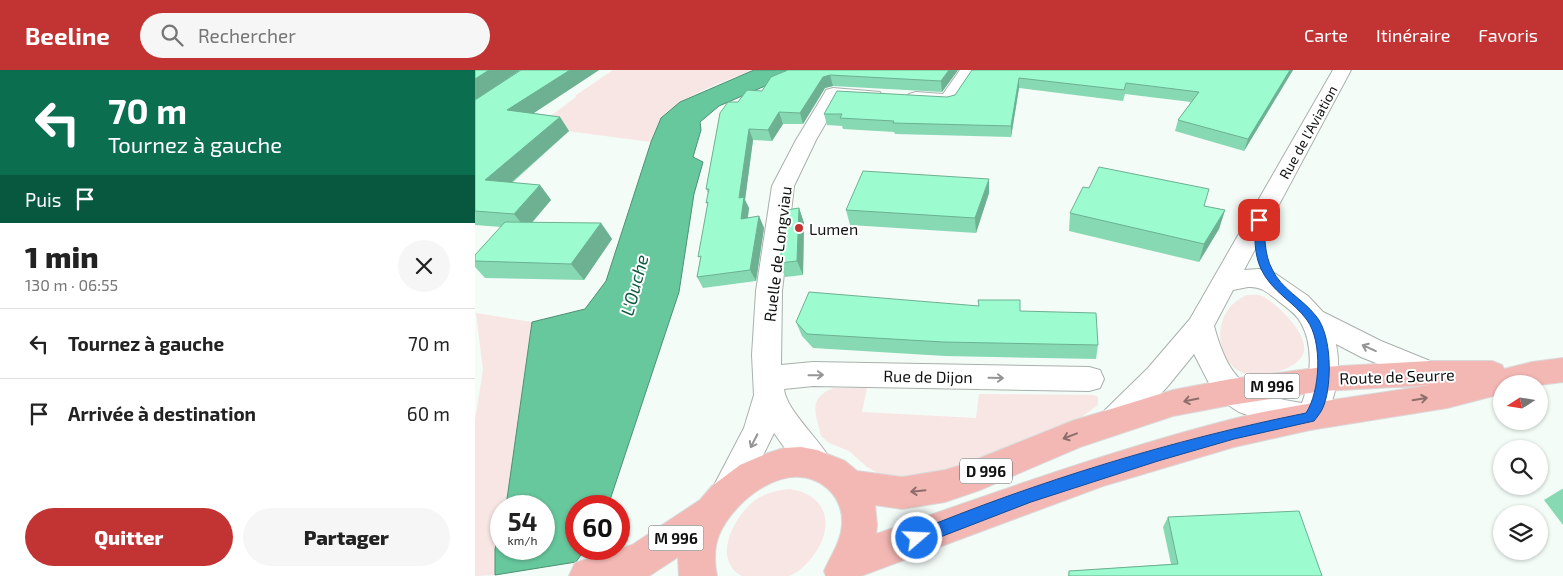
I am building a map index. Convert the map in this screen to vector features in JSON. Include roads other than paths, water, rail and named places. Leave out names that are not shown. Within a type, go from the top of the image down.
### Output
[{"type":"main road","name":"Route de Seurre","points":[[1310,417],[1447,395],[1532,374],[1563,370]]},
{"type":"main road","name":"Route de Seurre","points":[[1116,420],[1173,403],[1231,392],[1323,379],[1430,373],[1532,374]]},
{"type":"main road","name":"M 996","points":[[844,568],[1112,468],[1234,433],[1310,417]]},
{"type":"main road","name":"D 996","points":[[849,486],[902,493],[945,486],[968,479],[1071,435],[1116,420]]},
{"type":"main road","points":[[698,576],[695,566],[699,539],[719,503],[749,476],[772,466],[795,462],[816,464],[835,472],[849,486],[857,501],[860,520],[857,540],[844,568]]},
{"type":"main road","name":"M 996","points":[[588,576],[641,561],[719,503]]},
{"type":"street","name":"Ruelle de Longviau","points":[[719,503],[759,431],[769,387],[766,355],[769,291],[783,186],[833,94],[948,100],[969,70]]},
{"type":"street","name":"Rue de l'Aviation","points":[[1222,284],[1342,70]]},
{"type":"street","points":[[1259,220],[1261,253],[1266,269],[1277,286]]},
{"type":"street","points":[[1116,420],[1158,377],[1200,326],[1222,284],[1254,278],[1264,279],[1277,286],[1296,301],[1314,320],[1371,350],[1430,373]]},
{"type":"street","points":[[1200,326],[1206,352],[1220,379],[1231,392],[1258,407],[1288,415],[1310,417],[1318,405],[1323,379],[1324,358],[1314,320]]},
{"type":"street","name":"Rue de Dijon","points":[[769,387],[813,374],[1089,379]]},
{"type":"street","name":"Ruelle de Longviau","points":[[769,387],[786,425],[816,464]]},
{"type":"water","name":"L'Ouche","points":[[754,70],[802,70],[719,106],[700,122],[701,130],[693,157],[703,162],[694,194],[679,292],[612,495],[565,495],[565,560],[577,560],[576,562],[495,575],[495,560],[555,560],[555,495],[508,495],[532,322],[585,309],[606,281],[651,142],[661,118],[680,102]]},
{"type":"place","name":"Lumen","points":[[799,228]]}]
